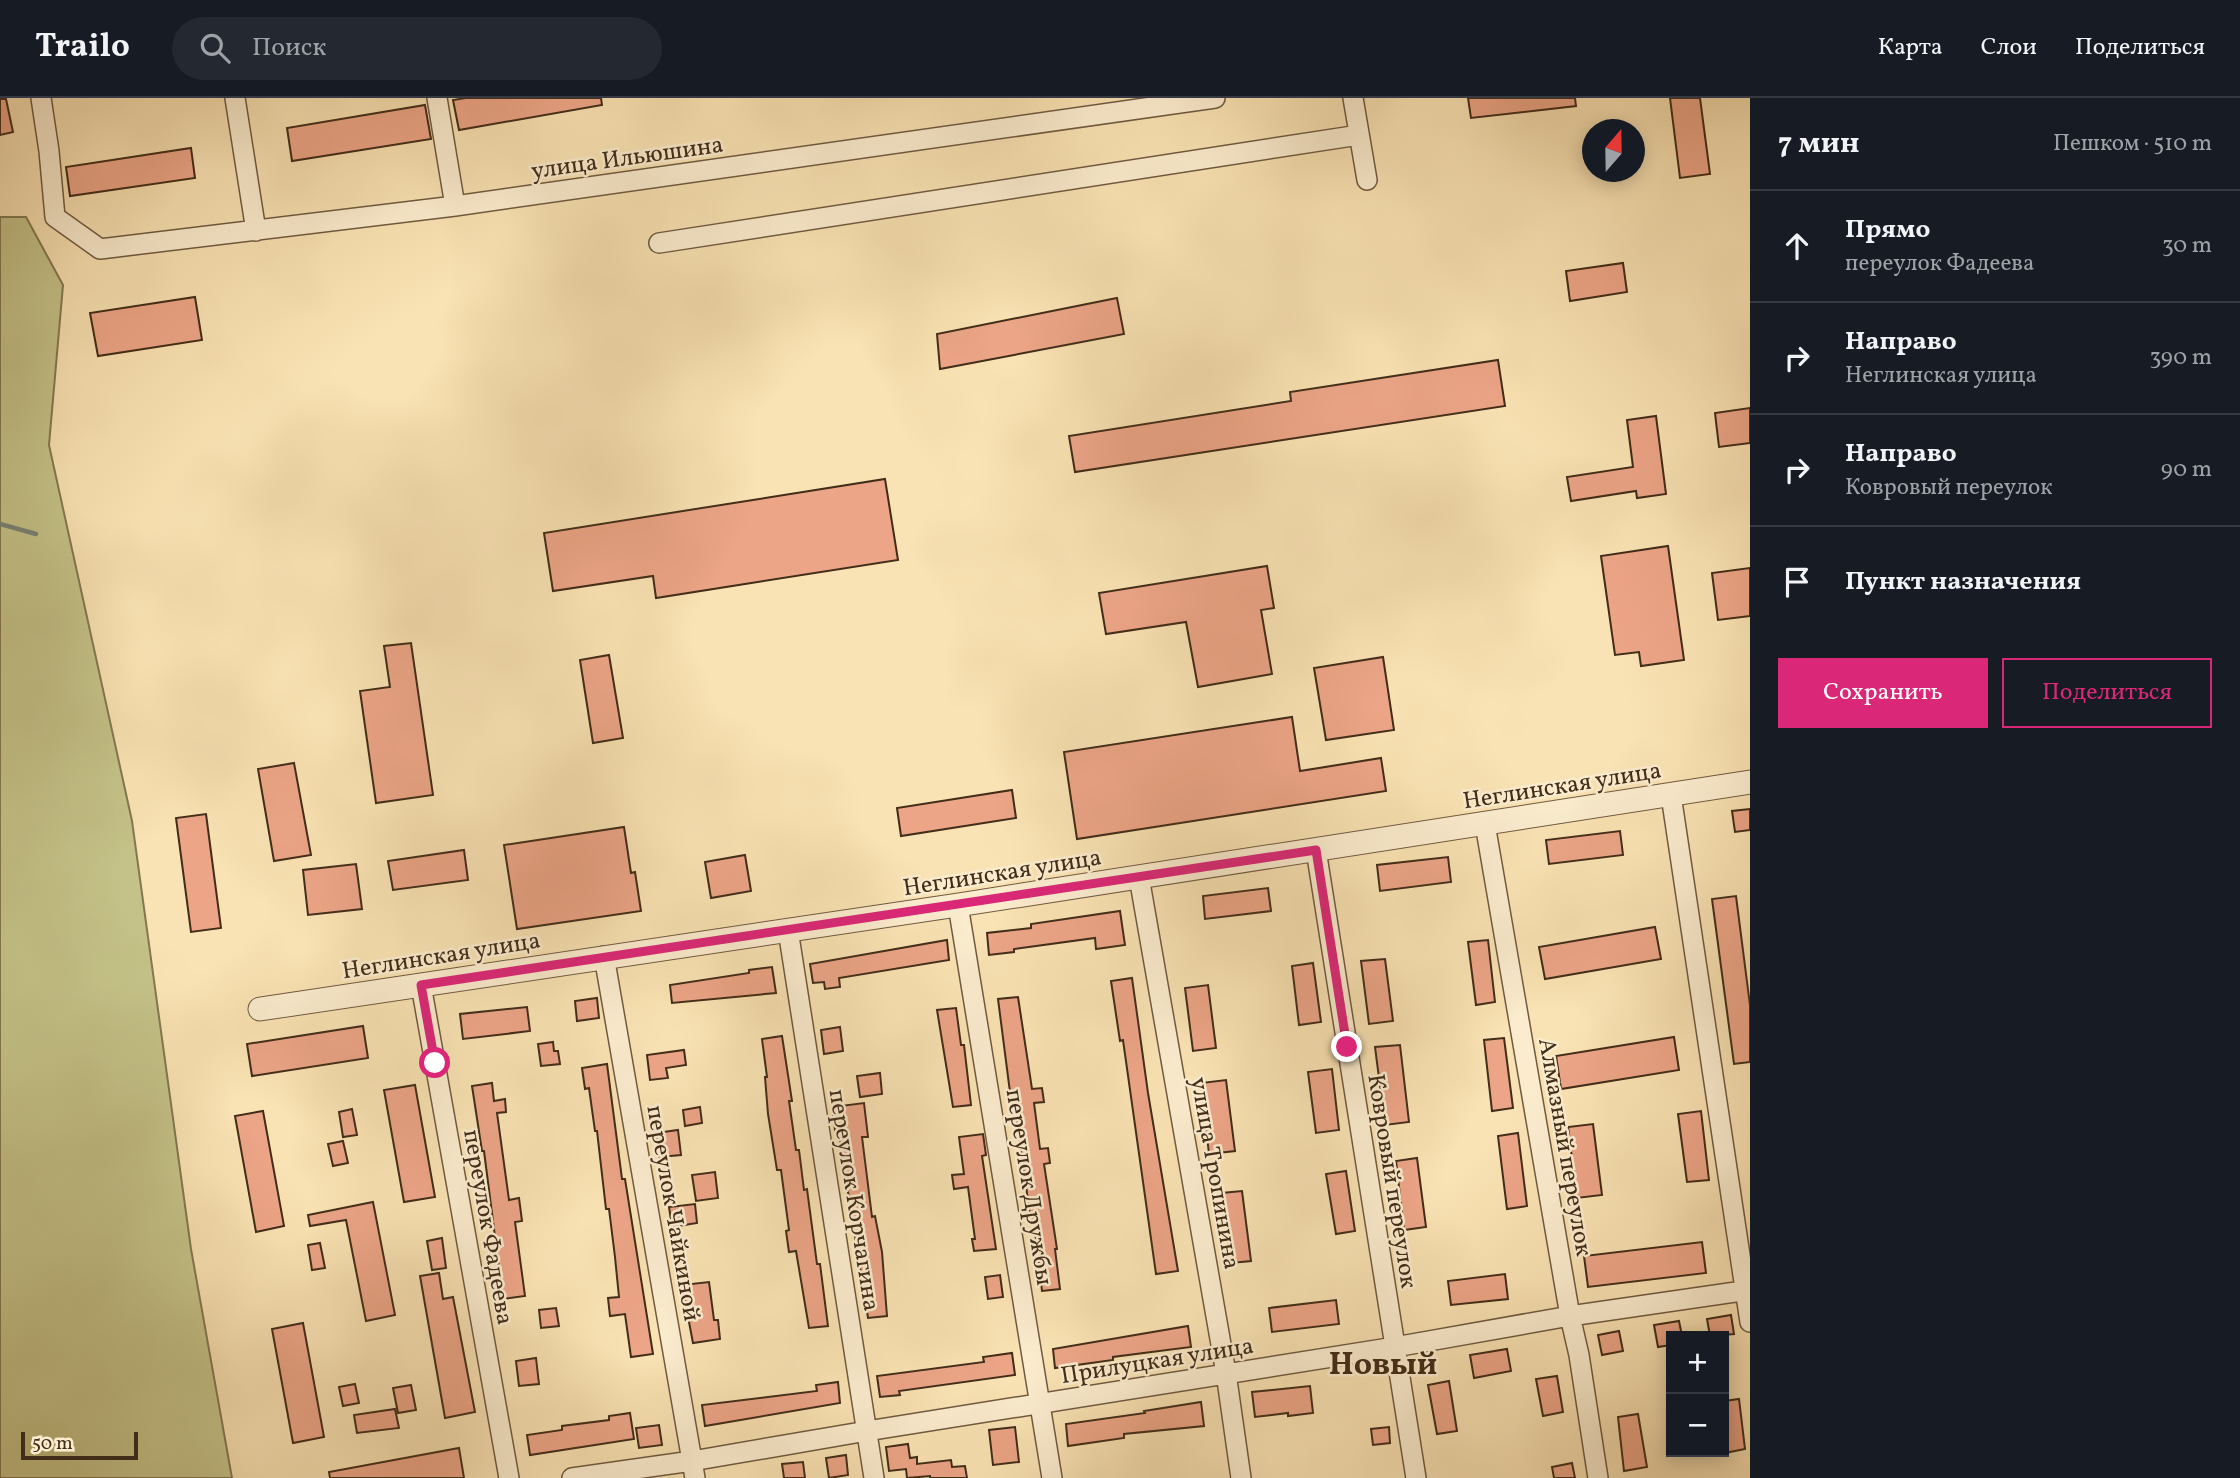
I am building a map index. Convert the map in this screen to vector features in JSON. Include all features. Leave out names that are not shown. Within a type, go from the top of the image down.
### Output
[{"type":"street","name":"улица Ильюшина","points":[[41,98],[50,151],[55,217],[100,249],[455,206],[1214,98]]},
{"type":"street","points":[[235,98],[256,231]]},
{"type":"street","points":[[437,98],[455,206]]},
{"type":"street","points":[[1353,98],[1367,180]]},
{"type":"street","points":[[659,243],[1359,135]]},
{"type":"street","name":"Неглинская улица","points":[[260,1009],[958,905],[1750,782]]},
{"type":"street","points":[[1671,795],[1748,1291],[1750,1322]]},
{"type":"street","name":"Алмазный переулок","points":[[1485,824],[1579,1355],[1598,1478]]},
{"type":"street","name":"Ковровый переулок","points":[[1316,850],[1416,1478]]},
{"type":"street","name":"улица Тропинина","points":[[1139,877],[1226,1373],[1241,1478]]},
{"type":"street","name":"переулок Дружбы","points":[[958,905],[1052,1478]]},
{"type":"street","name":"переулок Корчагина","points":[[788,930],[874,1478]]},
{"type":"street","name":"переулок Чайкиной","points":[[604,956],[694,1470]]},
{"type":"street","name":"переулок Фадеева","points":[[421,985],[509,1478]]},
{"type":"street","name":"Прилуцкая улица","points":[[572,1478],[694,1470],[867,1431],[1395,1347],[1570,1316],[1748,1291]]},
{"type":"shaded area","points":[[0,217],[26,217],[63,285],[49,445],[132,821],[191,1249],[232,1478],[0,1478]]},
{"type":"building","points":[[601,98],[602,105],[459,130],[453,100]]},
{"type":"building","points":[[1468,98],[1575,98],[1576,106],[1471,118]]},
{"type":"building","points":[[1670,98],[1700,98],[1710,174],[1680,178]]},
{"type":"building","points":[[0,99],[6,99],[13,132],[0,135]]},
{"type":"building","points":[[425,105],[431,139],[292,161],[287,128]]},
{"type":"building","points":[[191,148],[195,178],[70,196],[66,167]]},
{"type":"building","points":[[1623,263],[1627,292],[1570,301],[1566,271]]},
{"type":"building","points":[[195,297],[202,340],[98,356],[90,313]]},
{"type":"building","points":[[1117,298],[1124,334],[940,369],[937,334]]},
{"type":"building","points":[[1498,360],[1505,406],[1075,472],[1069,436],[1291,401],[1290,392]]},
{"type":"building","points":[[1750,408],[1750,443],[1719,447],[1715,413]]},
{"type":"building","points":[[1656,416],[1666,494],[1637,498],[1636,491],[1571,501],[1567,477],[1633,467],[1627,420]]},
{"type":"building","points":[[885,479],[898,560],[656,598],[653,576],[553,591],[544,533]]},
{"type":"building","points":[[1668,546],[1684,660],[1641,666],[1639,652],[1615,655],[1601,556]]},
{"type":"building","points":[[1267,566],[1274,608],[1261,610],[1272,674],[1198,687],[1186,622],[1106,634],[1099,593]]},
{"type":"building","points":[[1750,568],[1750,616],[1718,620],[1712,573]]},
{"type":"building","points":[[411,643],[433,795],[376,803],[360,691],[390,687],[384,646]]},
{"type":"building","points":[[609,655],[623,738],[593,743],[580,660]]},
{"type":"building","points":[[1383,657],[1394,730],[1326,740],[1314,668]]},
{"type":"building","points":[[1292,717],[1300,771],[1381,758],[1386,791],[1077,839],[1064,752]]},
{"type":"building","points":[[294,763],[311,855],[274,861],[258,769]]},
{"type":"building","points":[[1012,790],[1016,818],[901,836],[897,808]]},
{"type":"building","points":[[1750,809],[1750,830],[1735,832],[1732,811]]},
{"type":"building","points":[[206,814],[221,928],[191,932],[176,818]]},
{"type":"building","points":[[624,827],[631,873],[635,872],[641,911],[517,929],[504,845]]},
{"type":"building","points":[[1620,831],[1623,855],[1549,864],[1546,840]]},
{"type":"building","points":[[464,850],[468,880],[393,890],[388,861]]},
{"type":"building","points":[[745,855],[751,891],[711,898],[705,862]]},
{"type":"building","points":[[1448,857],[1451,882],[1380,891],[1377,865]]},
{"type":"building","points":[[356,864],[362,909],[308,915],[303,870]]},
{"type":"building","points":[[1268,888],[1271,911],[1205,919],[1203,896]]},
{"type":"building","points":[[1736,896],[1750,1005],[1750,1062],[1734,1064],[1712,899]]},
{"type":"building","points":[[1120,911],[1125,945],[1096,949],[1095,938],[989,955],[987,933],[1031,928],[1031,924]]},
{"type":"building","points":[[1655,927],[1661,959],[1545,979],[1539,947]]},
{"type":"building","points":[[947,940],[949,960],[839,978],[840,987],[825,989],[824,982],[813,983],[810,964]]},
{"type":"building","points":[[1488,940],[1495,1002],[1476,1005],[1468,942]]},
{"type":"building","points":[[1385,959],[1393,1021],[1369,1024],[1361,961]]},
{"type":"building","points":[[1313,963],[1321,1022],[1299,1025],[1292,966]]},
{"type":"building","points":[[772,967],[776,993],[672,1003],[670,985]]},
{"type":"building","points":[[1132,978],[1178,1271],[1156,1274],[1123,1040],[1120,1041],[1111,981]]},
{"type":"building","points":[[1208,985],[1216,1048],[1193,1051],[1185,988]]},
{"type":"building","points":[[1018,997],[1032,1089],[1042,1088],[1044,1102],[1034,1103],[1040,1149],[1048,1148],[1050,1163],[1044,1164],[1057,1249],[1060,1289],[1042,1291],[1033,1214],[1030,1215],[1014,1100],[1011,1100],[998,999]]},
{"type":"building","points":[[597,998],[599,1018],[577,1021],[575,1001]]},
{"type":"building","points":[[527,1007],[530,1031],[463,1039],[460,1014]]},
{"type":"building","points":[[956,1008],[961,1045],[964,1045],[971,1105],[953,1107],[937,1010]]},
{"type":"building","points":[[363,1026],[368,1058],[252,1076],[247,1044]]},
{"type":"building","points":[[840,1027],[843,1051],[824,1054],[821,1030]]},
{"type":"building","points":[[782,1036],[796,1150],[799,1150],[804,1190],[807,1189],[828,1326],[809,1328],[796,1251],[789,1252],[786,1231],[789,1230],[781,1170],[777,1170],[768,1114],[762,1039]]},
{"type":"building","points":[[1674,1037],[1679,1070],[1561,1089],[1556,1056]]},
{"type":"building","points":[[1504,1038],[1513,1108],[1492,1111],[1484,1040]]},
{"type":"building","points":[[553,1042],[560,1064],[541,1066],[538,1044]]},
{"type":"building","points":[[1400,1045],[1409,1122],[1385,1125],[1375,1047]]},
{"type":"building","points":[[684,1050],[686,1065],[666,1068],[668,1078],[650,1080],[647,1055]]},
{"type":"building","points":[[607,1064],[622,1179],[625,1179],[653,1354],[631,1357],[625,1314],[610,1316],[608,1298],[619,1297],[615,1257],[609,1209],[606,1209],[597,1131],[589,1088],[585,1089],[582,1068]]},
{"type":"building","points":[[1332,1069],[1339,1130],[1316,1133],[1308,1072]]},
{"type":"building","points":[[880,1073],[882,1094],[860,1097],[857,1076]]},
{"type":"building","points":[[1226,1080],[1235,1151],[1209,1154],[1201,1083]]},
{"type":"building","points":[[492,1083],[494,1101],[505,1099],[506,1112],[497,1113],[509,1200],[519,1198],[522,1221],[515,1222],[525,1296],[503,1299],[484,1151],[472,1086]]},
{"type":"building","points":[[415,1085],[435,1197],[404,1202],[384,1090]]},
{"type":"building","points":[[864,1103],[868,1137],[862,1137],[872,1217],[875,1216],[882,1252],[887,1316],[868,1318],[838,1129],[835,1130],[832,1107]]},
{"type":"building","points":[[700,1107],[702,1123],[685,1126],[683,1110]]},
{"type":"building","points":[[352,1109],[357,1135],[343,1137],[339,1112]]},
{"type":"building","points":[[263,1111],[284,1226],[256,1232],[235,1116]]},
{"type":"building","points":[[1701,1111],[1709,1180],[1687,1182],[1678,1114]]},
{"type":"building","points":[[1593,1124],[1602,1195],[1577,1198],[1568,1127]]},
{"type":"building","points":[[678,1130],[681,1155],[659,1157],[656,1133]]},
{"type":"building","points":[[1518,1133],[1527,1206],[1507,1209],[1498,1136]]},
{"type":"building","points":[[983,1134],[986,1155],[982,1156],[996,1249],[974,1251],[972,1239],[975,1239],[968,1187],[954,1189],[952,1175],[964,1174],[959,1137]]},
{"type":"building","points":[[343,1141],[348,1163],[333,1166],[328,1144]]},
{"type":"building","points":[[1417,1158],[1426,1227],[1404,1230],[1396,1161]]},
{"type":"building","points":[[1346,1171],[1355,1231],[1336,1234],[1326,1174]]},
{"type":"building","points":[[715,1172],[718,1198],[696,1201],[692,1175]]},
{"type":"building","points":[[1242,1191],[1251,1261],[1231,1263],[1222,1193]]},
{"type":"building","points":[[373,1202],[395,1315],[366,1321],[346,1220],[310,1226],[308,1215]]},
{"type":"building","points":[[695,1204],[697,1223],[672,1227],[669,1207]]},
{"type":"building","points":[[442,1238],[446,1268],[432,1270],[427,1241]]},
{"type":"building","points":[[1702,1242],[1706,1273],[1588,1287],[1584,1256]]},
{"type":"building","points":[[320,1243],[325,1268],[312,1270],[308,1245]]},
{"type":"building","points":[[439,1273],[443,1299],[453,1297],[475,1412],[445,1418],[420,1276]]},
{"type":"building","points":[[1505,1274],[1508,1299],[1451,1305],[1448,1281]]},
{"type":"building","points":[[1000,1275],[1003,1297],[988,1299],[985,1277]]},
{"type":"building","points":[[709,1282],[714,1320],[718,1320],[720,1339],[693,1343],[682,1285]]},
{"type":"building","points":[[1336,1300],[1339,1324],[1272,1332],[1269,1308]]},
{"type":"building","points":[[556,1308],[559,1326],[541,1328],[539,1310]]},
{"type":"building","points":[[1731,1315],[1734,1334],[1729,1334],[1729,1331],[1709,1331],[1707,1319]]},
{"type":"building","points":[[1679,1321],[1681,1331],[1666,1331],[1666,1346],[1658,1347],[1654,1325]]},
{"type":"building","points":[[303,1323],[324,1437],[293,1443],[272,1329]]},
{"type":"building","points":[[1188,1326],[1191,1347],[1055,1368],[1053,1349]]},
{"type":"building","points":[[1619,1331],[1623,1351],[1602,1355],[1598,1335]]},
{"type":"building","points":[[1507,1349],[1511,1371],[1474,1378],[1470,1355]]},
{"type":"building","points":[[1012,1353],[1015,1375],[899,1391],[900,1395],[880,1397],[877,1376],[984,1362],[983,1357]]},
{"type":"building","points":[[536,1358],[539,1384],[519,1386],[516,1361]]},
{"type":"building","points":[[1557,1376],[1563,1412],[1543,1416],[1536,1379]]},
{"type":"building","points":[[1449,1381],[1457,1431],[1437,1434],[1428,1385]]},
{"type":"building","points":[[838,1382],[840,1403],[705,1426],[702,1405],[817,1391],[816,1385]]},
{"type":"building","points":[[355,1384],[359,1403],[343,1406],[339,1387]]},
{"type":"building","points":[[411,1385],[416,1410],[398,1413],[393,1388]]},
{"type":"building","points":[[1310,1386],[1313,1413],[1255,1417],[1252,1392]]},
{"type":"building","points":[[1739,1399],[1745,1449],[1729,1452],[1729,1400]]},
{"type":"building","points":[[1201,1402],[1204,1426],[1124,1434],[1124,1438],[1068,1446],[1066,1424]]},
{"type":"building","points":[[395,1409],[399,1428],[357,1433],[354,1415]]},
{"type":"building","points":[[630,1413],[634,1439],[530,1455],[527,1435],[562,1430],[562,1426],[609,1420],[609,1416]]},
{"type":"building","points":[[1638,1414],[1647,1467],[1624,1471],[1618,1417]]},
{"type":"building","points":[[659,1425],[662,1445],[639,1448],[636,1428]]},
{"type":"building","points":[[1015,1427],[1019,1462],[993,1465],[989,1430]]},
{"type":"building","points":[[1389,1427],[1390,1443],[1373,1445],[1371,1429]]},
{"type":"building","points":[[908,1444],[910,1458],[917,1457],[917,1464],[951,1460],[952,1467],[965,1466],[967,1478],[907,1478],[906,1469],[889,1471],[886,1447]]},
{"type":"building","points":[[459,1448],[464,1478],[330,1478],[329,1472]]},
{"type":"building","points":[[846,1455],[848,1475],[829,1478],[826,1458]]},
{"type":"building","points":[[803,1462],[805,1478],[784,1478],[782,1464]]},
{"type":"building","points":[[1572,1463],[1575,1478],[1554,1478],[1552,1467]]},
{"type":"waterway","points":[[0,524],[36,534]]},
{"type":"district","name":"Новый","points":[[1383,1363]]},
{"type":"route","points":[[435,1063],[421,985],[1316,850],[1347,1047]]}]
